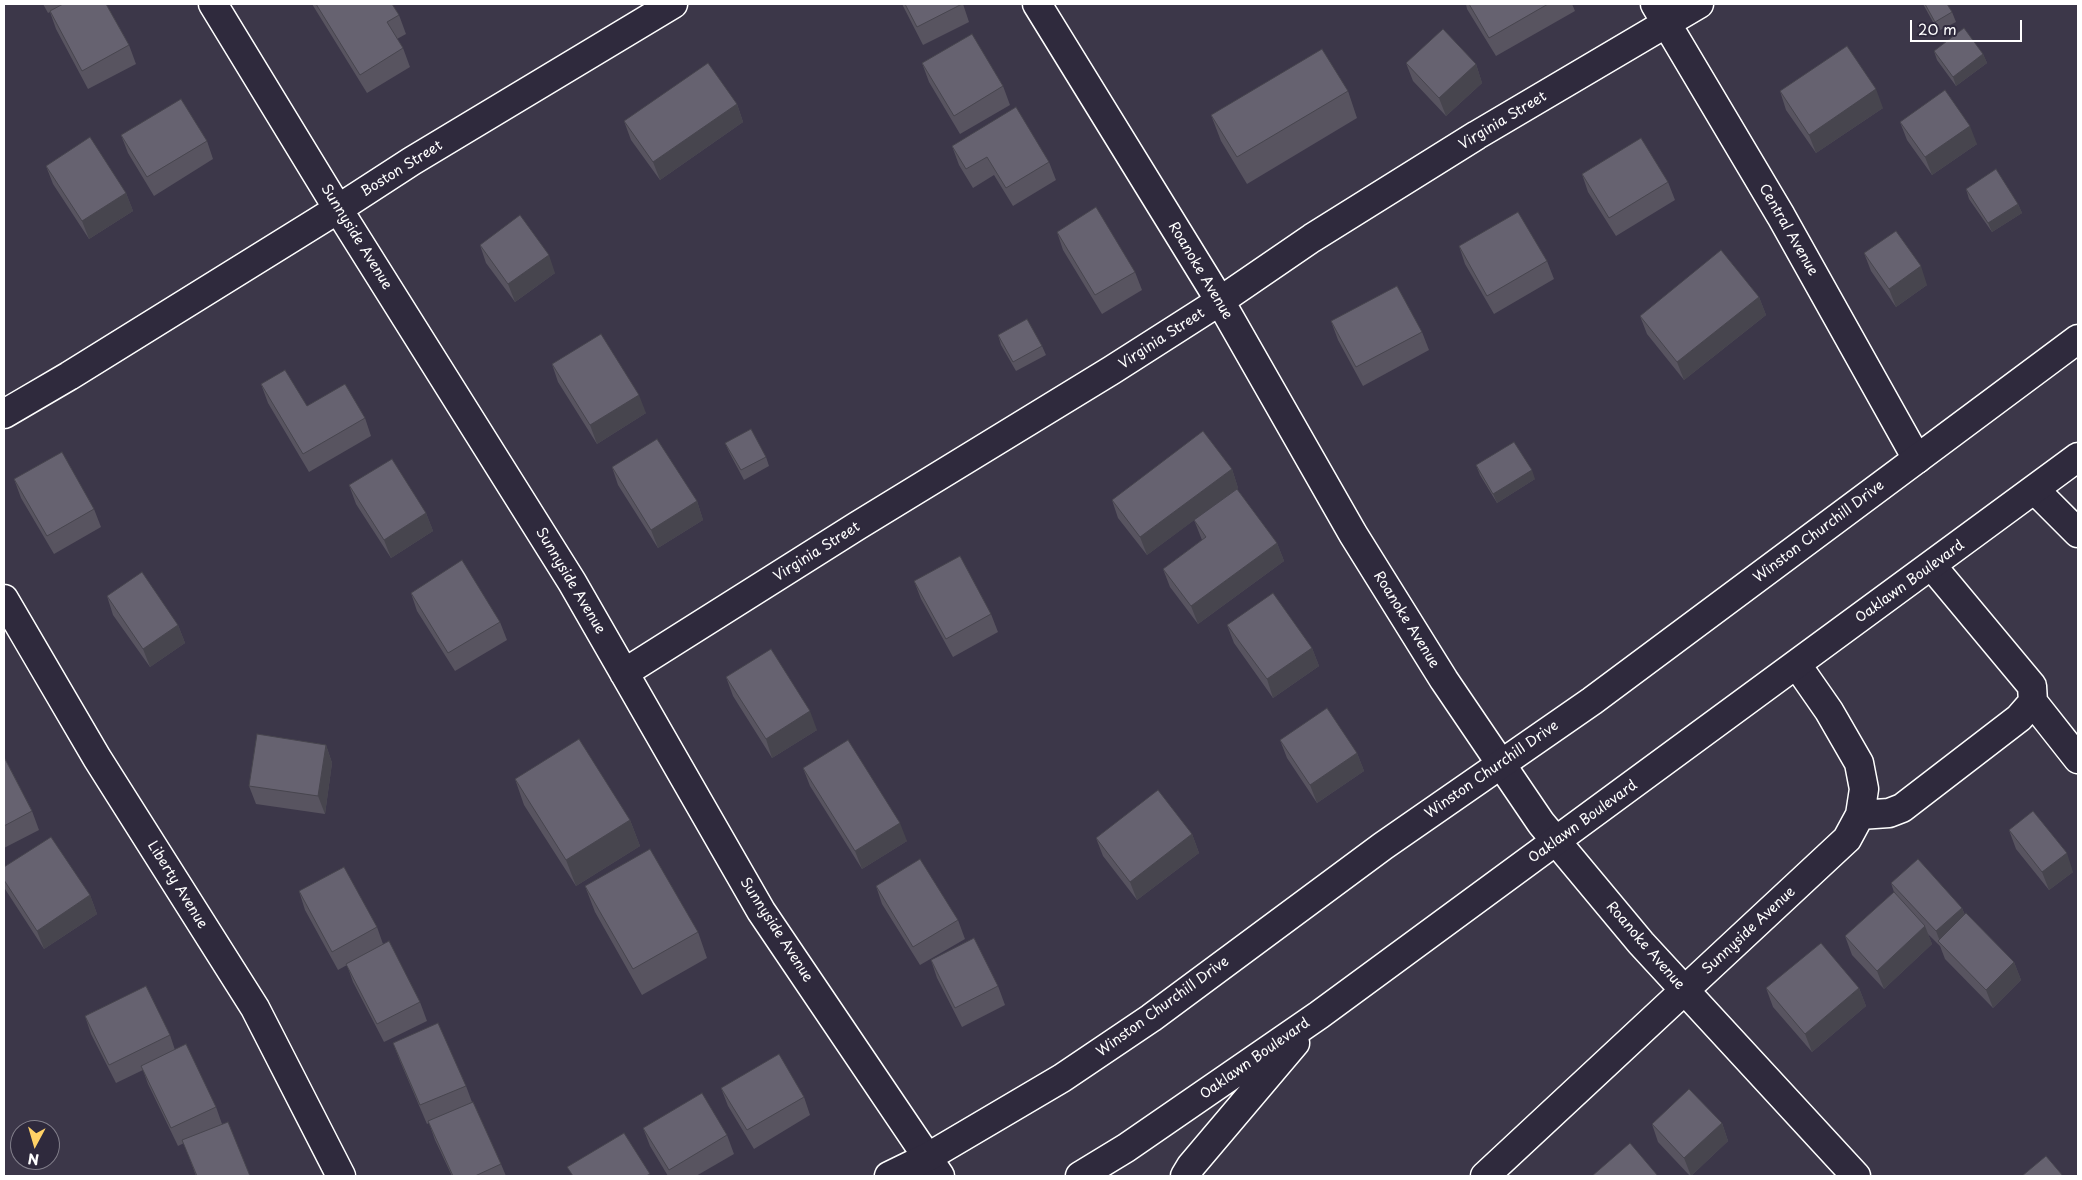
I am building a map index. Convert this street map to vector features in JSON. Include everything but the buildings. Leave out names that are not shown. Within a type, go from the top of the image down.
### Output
[{"type":"main road","name":"Sunnyside Avenue","points":[[213,4],[338,210],[572,582],[761,911],[934,1167]]},
{"type":"main road","name":"Boston Street","points":[[4,414],[338,210],[412,161],[673,4]]},
{"type":"main road","name":"Roanoke Avenue","points":[[1037,4],[1220,302],[1353,534],[1444,680],[1541,823],[1641,943],[1856,1176]]},
{"type":"main road","name":"Virginia Street","points":[[624,674],[1220,302],[1312,238],[1477,136],[1661,14],[1699,4]]},
{"type":"main road","name":"Central Avenue","points":[[1661,14],[1781,216],[1917,459]]},
{"type":"main road","name":"Winston Churchill Drive","points":[[889,1176],[934,1167],[1151,1018],[1383,846],[1592,701],[2078,339]]},
{"type":"main road","name":"Oaklawn Boulevard","points":[[1080,1176],[1126,1148],[1319,1015],[2078,457]]},
{"type":"main road","points":[[2035,490],[2078,533]]},
{"type":"main road","points":[[1932,566],[2032,686],[2033,702],[2078,760]]},
{"type":"main road","name":"Liberty Avenue","points":[[4,599],[97,758],[255,1008],[341,1176]]},
{"type":"main road","name":"Sunnyside Avenue","points":[[1485,1176],[1847,839],[1860,815],[1864,789],[1860,763],[1829,712],[1797,665]]},
{"type":"main road","points":[[1860,815],[1889,813],[1902,808],[2020,718],[2033,702]]},
{"type":"main road","points":[[1185,1176],[1191,1166],[1319,1015]]}]
